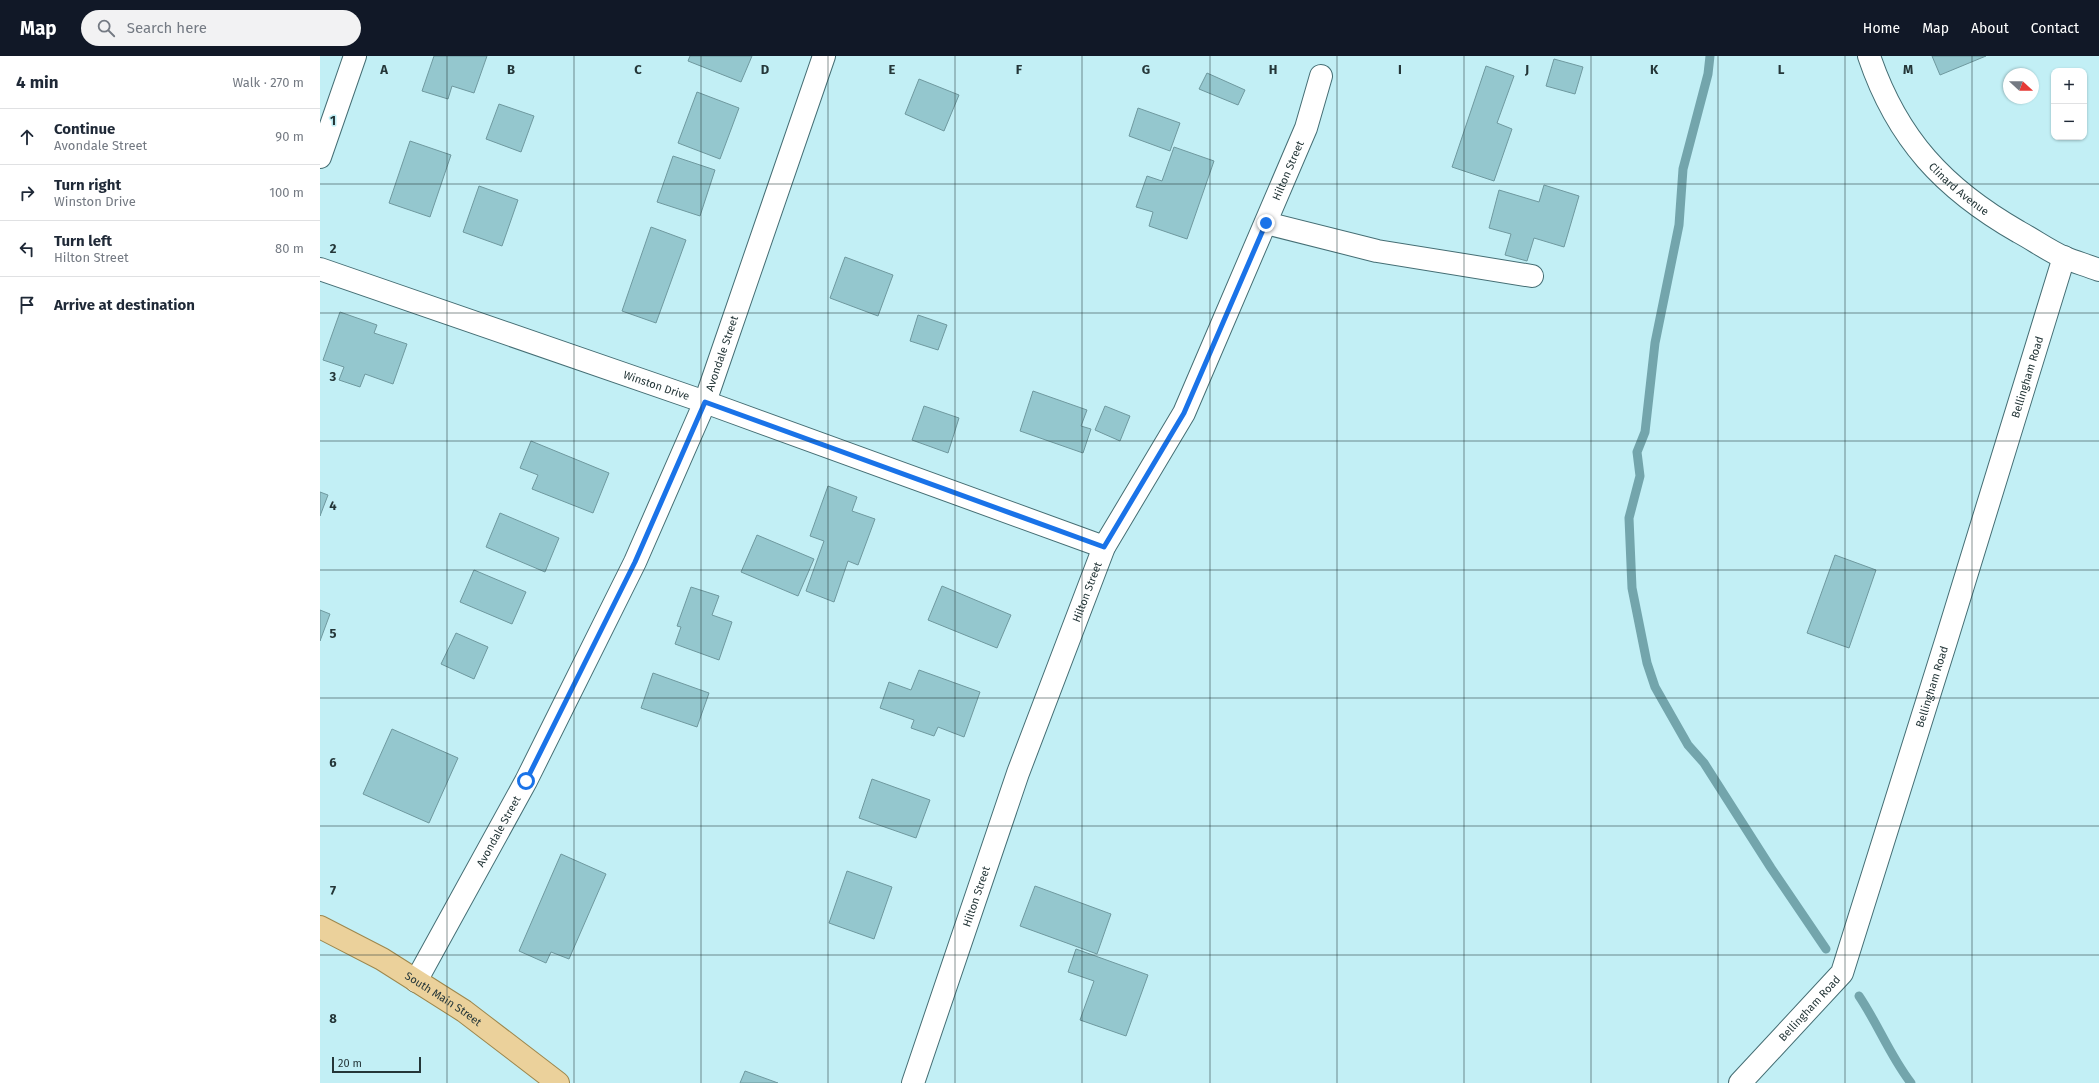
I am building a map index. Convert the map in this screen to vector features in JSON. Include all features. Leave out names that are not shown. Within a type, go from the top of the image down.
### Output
[{"type":"main road","name":"South Main Street","points":[[320,927],[382,959],[464,1010],[558,1083]]},
{"type":"street","points":[[320,157],[355,56]]},
{"type":"street","name":"Avondale Street","points":[[416,981],[533,767],[635,562],[705,402],[824,56]]},
{"type":"street","name":"Clinard Avenue","points":[[1869,56],[1878,83],[1897,120],[1923,155],[1952,186],[1986,213],[2064,257],[2099,270]]},
{"type":"street","name":"Hilton Street","points":[[913,1083],[1018,773],[1104,547],[1184,413],[1306,128],[1322,76]]},
{"type":"street","points":[[1266,223],[1377,250],[1532,276]]},
{"type":"street","name":"Bellingham Road","points":[[1740,1083],[1842,973],[1948,638],[2064,257]]},
{"type":"street","name":"Winston Drive","points":[[320,269],[705,402],[1104,547]]},
{"type":"building","points":[[434,56],[487,56],[474,93],[452,86],[448,99],[422,91]]},
{"type":"building","points":[[690,56],[752,56],[741,82],[688,61]]},
{"type":"building","points":[[1932,56],[1986,56],[1940,75]]},
{"type":"building","points":[[1554,59],[1583,67],[1575,94],[1546,86]]},
{"type":"building","points":[[1486,66],[1514,76],[1497,123],[1512,129],[1494,181],[1452,167]]},
{"type":"building","points":[[1207,73],[1245,90],[1238,105],[1199,89]]},
{"type":"building","points":[[919,79],[959,95],[944,131],[905,114]]},
{"type":"building","points":[[697,92],[739,108],[720,159],[678,143]]},
{"type":"building","points":[[499,104],[534,116],[521,152],[486,139]]},
{"type":"building","points":[[1138,108],[1180,123],[1170,151],[1129,136]]},
{"type":"building","points":[[410,141],[451,155],[430,217],[389,203]]},
{"type":"building","points":[[1174,147],[1214,161],[1187,239],[1149,226],[1153,212],[1136,207],[1147,176],[1162,181]]},
{"type":"building","points":[[673,156],[715,170],[700,216],[657,202]]},
{"type":"building","points":[[1544,185],[1579,196],[1564,247],[1534,238],[1527,261],[1505,255],[1511,234],[1489,228],[1499,190],[1539,202]]},
{"type":"building","points":[[479,186],[518,200],[502,246],[463,232]]},
{"type":"building","points":[[651,227],[686,240],[656,323],[622,311]]},
{"type":"building","points":[[845,257],[893,275],[878,316],[830,298]]},
{"type":"building","points":[[340,312],[377,325],[374,333],[407,344],[393,384],[365,374],[360,387],[339,380],[344,367],[323,360]]},
{"type":"building","points":[[918,315],[947,325],[938,350],[910,341]]},
{"type":"building","points":[[1033,391],[1087,410],[1081,426],[1091,429],[1083,453],[1020,431]]},
{"type":"building","points":[[924,406],[959,418],[948,453],[912,440]]},
{"type":"building","points":[[1105,406],[1130,416],[1120,441],[1095,430]]},
{"type":"building","points":[[531,441],[609,473],[593,513],[532,489],[538,475],[520,468]]},
{"type":"building","points":[[828,486],[857,497],[852,511],[875,519],[858,565],[848,561],[834,602],[806,591],[824,541],[810,536]]},
{"type":"building","points":[[320,492],[328,495],[320,516]]},
{"type":"building","points":[[500,513],[559,538],[545,572],[486,547]]},
{"type":"building","points":[[757,535],[814,559],[798,596],[741,572]]},
{"type":"building","points":[[1835,555],[1876,570],[1849,648],[1807,633]]},
{"type":"building","points":[[474,570],[526,592],[512,624],[460,602]]},
{"type":"building","points":[[942,586],[1011,615],[997,648],[928,620]]},
{"type":"building","points":[[691,587],[719,596],[712,615],[732,622],[719,660],[675,644],[681,627],[677,626]]},
{"type":"building","points":[[320,610],[330,614],[320,641]]},
{"type":"building","points":[[456,633],[488,647],[474,679],[441,664]]},
{"type":"building","points":[[919,670],[980,692],[964,737],[938,727],[934,736],[911,728],[914,720],[880,708],[889,682],[911,690]]},
{"type":"building","points":[[653,673],[709,693],[697,727],[641,708]]},
{"type":"building","points":[[392,729],[458,758],[429,823],[363,794]]},
{"type":"building","points":[[872,779],[930,800],[916,838],[859,818]]},
{"type":"building","points":[[561,854],[606,874],[569,959],[551,952],[546,963],[519,951]]},
{"type":"building","points":[[847,871],[892,887],[874,939],[829,923]]},
{"type":"building","points":[[1035,886],[1111,914],[1097,954],[1020,926]]},
{"type":"building","points":[[1076,949],[1148,975],[1126,1036],[1080,1020],[1094,981],[1068,972]]},
{"type":"building","points":[[745,1071],[778,1083],[740,1083]]},
{"type":"waterway","points":[[1710,56],[1708,74],[1683,169],[1679,225],[1655,343],[1645,432],[1637,452],[1640,476],[1629,518],[1632,588],[1647,663],[1655,687],[1688,745],[1704,763],[1771,868],[1826,949]]},
{"type":"waterway","points":[[1859,996],[1897,1062],[1911,1083]]},
{"type":"route","points":[[526,781],[635,562],[705,402],[1104,547],[1184,413],[1266,223]]}]
